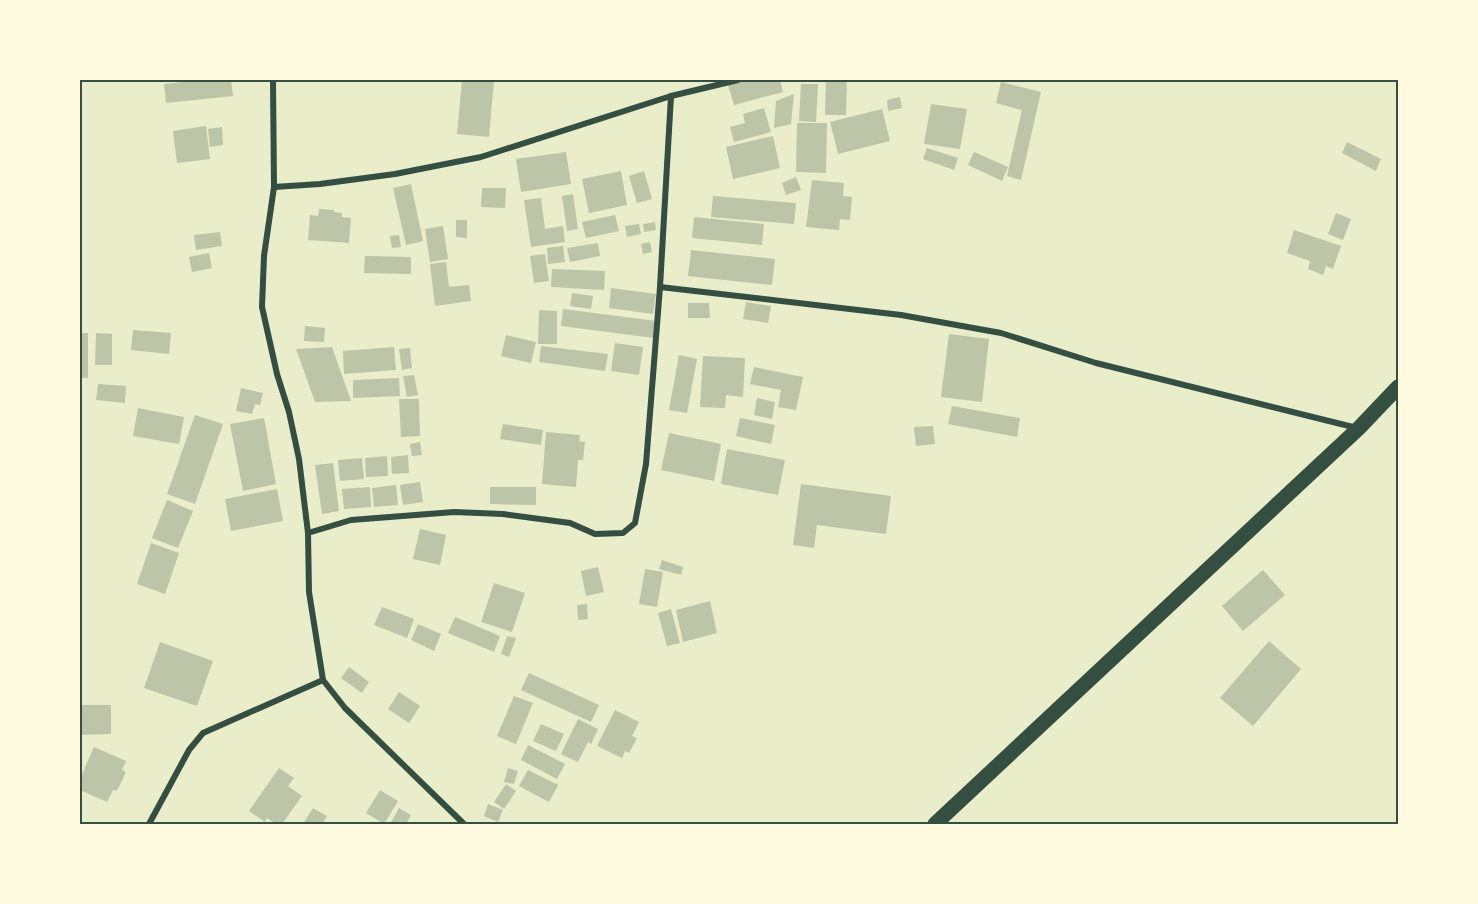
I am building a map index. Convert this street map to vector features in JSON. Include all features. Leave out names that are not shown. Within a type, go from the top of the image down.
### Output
[{"type":"main road","points":[[935,825],[1359,428],[1398,387]]},
{"type":"street","points":[[273,80],[274,188],[264,256],[262,307],[299,459],[308,533],[309,592],[323,680],[345,708],[464,825]]},
{"type":"street","points":[[274,188],[395,174],[481,157],[671,96],[738,80]]},
{"type":"street","points":[[308,533],[351,520],[454,512],[503,514],[570,523],[595,534],[623,532],[635,523],[646,464],[660,287],[671,96]]},
{"type":"street","points":[[660,287],[901,315],[1001,333],[1096,363],[1359,428]]},
{"type":"street","points":[[149,825],[189,750],[203,734],[323,680]]},
{"type":"building","points":[[231,80],[233,96],[166,103],[164,84]]},
{"type":"building","points":[[462,80],[494,80],[489,137],[457,134]]},
{"type":"building","points":[[748,80],[780,80],[783,92],[734,105],[728,85]]},
{"type":"building","points":[[826,80],[847,80],[846,115],[825,115]]},
{"type":"building","points":[[1001,82],[1041,92],[1021,180],[1007,176],[1022,110],[996,103]]},
{"type":"building","points":[[801,84],[818,84],[816,122],[799,121]]},
{"type":"building","points":[[794,94],[791,124],[774,128],[776,101]]},
{"type":"building","points":[[900,97],[902,108],[888,111],[887,100]]},
{"type":"building","points":[[931,104],[967,109],[960,149],[924,144]]},
{"type":"building","points":[[764,108],[771,132],[734,142],[730,127],[745,123],[743,114]]},
{"type":"building","points":[[882,109],[890,141],[838,154],[830,122]]},
{"type":"building","points":[[797,123],[827,123],[826,173],[796,172]]},
{"type":"building","points":[[206,126],[210,159],[177,163],[173,131]]},
{"type":"building","points":[[222,127],[223,145],[210,147],[208,129]]},
{"type":"building","points":[[773,136],[780,168],[733,179],[726,147]]},
{"type":"building","points":[[1347,142],[1381,159],[1376,171],[1342,153]]},
{"type":"building","points":[[927,148],[958,158],[954,170],[923,159]]},
{"type":"building","points":[[566,152],[571,184],[521,192],[516,159]]},
{"type":"building","points":[[974,152],[1008,167],[1002,181],[968,165]]},
{"type":"building","points":[[621,171],[627,205],[589,213],[582,179]]},
{"type":"building","points":[[644,171],[652,199],[637,203],[629,176]]},
{"type":"building","points":[[796,177],[801,190],[786,195],[782,183]]},
{"type":"building","points":[[812,180],[844,183],[843,196],[852,197],[850,220],[840,219],[839,230],[806,227]]},
{"type":"building","points":[[411,184],[423,241],[406,245],[393,188]]},
{"type":"building","points":[[482,188],[506,188],[505,208],[481,207]]},
{"type":"building","points":[[573,194],[578,229],[567,231],[562,196]]},
{"type":"building","points":[[713,196],[796,203],[794,224],[711,217]]},
{"type":"building","points":[[541,198],[545,229],[563,226],[565,242],[531,247],[524,200]]},
{"type":"building","points":[[319,209],[334,210],[334,212],[342,213],[342,217],[351,218],[349,243],[308,240],[310,215],[318,216]]},
{"type":"building","points":[[1336,213],[1351,219],[1343,240],[1328,234]]},
{"type":"building","points":[[615,215],[619,231],[586,238],[582,222]]},
{"type":"building","points":[[694,217],[764,224],[762,245],[692,238]]},
{"type":"building","points":[[456,220],[467,220],[467,238],[456,237]]},
{"type":"building","points":[[655,222],[656,230],[644,232],[643,224]]},
{"type":"building","points":[[639,224],[641,234],[627,237],[625,226]]},
{"type":"building","points":[[443,226],[448,259],[430,262],[425,229]]},
{"type":"building","points":[[1294,230],[1341,246],[1333,269],[1326,266],[1323,275],[1308,269],[1310,261],[1287,253]]},
{"type":"building","points":[[220,232],[222,246],[196,250],[194,235]]},
{"type":"building","points":[[399,235],[401,247],[392,248],[390,236]]},
{"type":"building","points":[[650,242],[652,252],[643,254],[641,244]]},
{"type":"building","points":[[598,243],[600,256],[570,262],[567,248]]},
{"type":"building","points":[[563,246],[565,262],[548,264],[547,248]]},
{"type":"building","points":[[691,250],[775,259],[772,285],[688,276]]},
{"type":"building","points":[[209,253],[212,268],[192,272],[189,257]]},
{"type":"building","points":[[545,254],[549,281],[534,283],[530,256]]},
{"type":"building","points":[[365,256],[411,257],[411,274],[364,273]]},
{"type":"building","points":[[446,262],[449,287],[469,285],[471,301],[435,306],[430,264]]},
{"type":"building","points":[[552,269],[605,271],[604,290],[551,287]]},
{"type":"building","points":[[611,288],[656,294],[653,314],[609,308]]},
{"type":"building","points":[[572,293],[593,296],[591,309],[570,306]]},
{"type":"building","points":[[746,302],[771,306],[768,323],[743,319]]},
{"type":"building","points":[[688,303],[709,303],[710,318],[688,318]]},
{"type":"building","points":[[563,309],[656,321],[654,338],[561,326]]},
{"type":"building","points":[[539,310],[557,311],[557,344],[538,344]]},
{"type":"building","points":[[305,326],[325,328],[324,342],[304,341]]},
{"type":"building","points":[[133,330],[171,333],[169,354],[131,350]]},
{"type":"building","points":[[80,333],[88,333],[88,378],[80,378]]},
{"type":"building","points":[[96,333],[112,334],[112,365],[95,365]]},
{"type":"building","points":[[949,334],[989,339],[982,402],[941,397]]},
{"type":"building","points":[[506,335],[536,342],[531,363],[501,356]]},
{"type":"building","points":[[615,343],[643,347],[639,375],[611,371]]},
{"type":"building","points":[[541,346],[608,354],[605,371],[539,362]]},
{"type":"building","points":[[332,347],[351,401],[315,402],[296,349]]},
{"type":"building","points":[[394,347],[396,370],[344,374],[343,351]]},
{"type":"building","points":[[410,348],[412,368],[402,370],[399,349]]},
{"type":"building","points":[[679,355],[697,359],[687,413],[669,410]]},
{"type":"building","points":[[703,356],[745,358],[743,397],[726,395],[725,408],[700,407]]},
{"type":"building","points":[[754,367],[803,377],[796,410],[778,407],[781,390],[750,384]]},
{"type":"building","points":[[414,375],[418,395],[407,397],[403,376]]},
{"type":"building","points":[[399,378],[400,396],[353,398],[353,380]]},
{"type":"building","points":[[98,384],[126,386],[125,403],[96,400]]},
{"type":"building","points":[[241,388],[263,393],[260,405],[255,404],[252,414],[236,411]]},
{"type":"building","points":[[757,398],[775,402],[772,419],[754,415]]},
{"type":"building","points":[[399,399],[419,399],[420,436],[401,437]]},
{"type":"building","points":[[952,406],[1020,418],[1017,437],[948,424]]},
{"type":"building","points":[[138,408],[184,417],[179,444],[133,436]]},
{"type":"building","points":[[195,415],[223,424],[195,504],[167,494]]},
{"type":"building","points":[[264,418],[276,484],[243,491],[230,424]]},
{"type":"building","points":[[740,418],[775,425],[771,444],[736,436]]},
{"type":"building","points":[[503,424],[543,430],[541,445],[500,439]]},
{"type":"building","points":[[933,426],[935,444],[916,446],[914,427]]},
{"type":"building","points":[[546,432],[580,435],[579,441],[585,442],[583,460],[578,460],[576,487],[542,484]]},
{"type":"building","points":[[669,433],[721,444],[714,481],[661,470]]},
{"type":"building","points":[[420,442],[422,455],[412,456],[410,444]]},
{"type":"building","points":[[727,449],[785,460],[778,495],[721,484]]},
{"type":"building","points":[[408,455],[409,473],[392,474],[391,457]]},
{"type":"building","points":[[387,456],[388,476],[366,477],[365,458]]},
{"type":"building","points":[[362,458],[364,479],[340,481],[338,460]]},
{"type":"building","points":[[333,463],[339,511],[322,514],[315,465]]},
{"type":"building","points":[[420,482],[423,502],[403,505],[400,485]]},
{"type":"building","points":[[801,484],[891,496],[886,534],[817,525],[814,548],[793,545]]},
{"type":"building","points":[[396,485],[398,505],[374,507],[372,488]]},
{"type":"building","points":[[370,487],[371,507],[344,509],[342,489]]},
{"type":"building","points":[[490,487],[536,487],[536,505],[490,504]]},
{"type":"building","points":[[277,489],[283,521],[231,531],[225,499]]},
{"type":"building","points":[[167,500],[193,511],[178,548],[152,538]]},
{"type":"building","points":[[420,529],[446,535],[440,565],[413,559]]},
{"type":"building","points":[[151,543],[179,553],[165,594],[137,584]]},
{"type":"building","points":[[662,560],[683,567],[681,575],[659,569]]},
{"type":"building","points":[[598,567],[604,592],[586,596],[581,571]]},
{"type":"building","points":[[645,569],[663,572],[657,607],[639,604]]},
{"type":"building","points":[[1263,570],[1285,595],[1243,631],[1222,606]]},
{"type":"building","points":[[494,583],[525,593],[512,632],[481,622]]},
{"type":"building","points":[[710,601],[717,633],[683,642],[676,610]]},
{"type":"building","points":[[587,604],[588,619],[578,620],[577,605]]},
{"type":"building","points":[[382,607],[414,619],[407,638],[374,625]]},
{"type":"building","points":[[671,609],[680,643],[667,646],[658,613]]},
{"type":"building","points":[[455,617],[500,636],[494,652],[448,633]]},
{"type":"building","points":[[418,624],[441,634],[434,651],[411,640]]},
{"type":"building","points":[[507,636],[516,638],[509,657],[501,654]]},
{"type":"building","points":[[1269,641],[1301,669],[1253,726],[1220,698]]},
{"type":"building","points":[[160,642],[213,661],[197,706],[144,688]]},
{"type":"building","points":[[349,667],[369,682],[362,693],[341,678]]},
{"type":"building","points":[[529,673],[599,705],[591,722],[521,690]]},
{"type":"building","points":[[399,692],[420,706],[409,723],[388,709]]},
{"type":"building","points":[[514,696],[533,703],[516,744],[497,736]]},
{"type":"building","points":[[80,705],[111,705],[111,734],[80,735]]},
{"type":"building","points":[[615,710],[639,722],[632,736],[637,738],[629,753],[625,751],[622,758],[597,746]]},
{"type":"building","points":[[578,719],[598,729],[591,744],[588,742],[578,762],[561,754]]},
{"type":"building","points":[[541,724],[564,734],[556,751],[533,741]]},
{"type":"building","points":[[528,745],[565,764],[557,779],[521,760]]},
{"type":"building","points":[[94,747],[126,761],[122,770],[126,772],[117,791],[113,790],[107,802],[80,790],[80,779]]},
{"type":"building","points":[[279,768],[294,778],[288,786],[302,796],[282,824],[276,824],[267,818],[265,822],[249,811]]},
{"type":"building","points":[[508,768],[518,771],[514,784],[504,782]]},
{"type":"building","points":[[528,770],[558,785],[549,802],[519,786]]},
{"type":"building","points":[[506,784],[516,791],[504,809],[494,802]]},
{"type":"building","points":[[380,790],[398,801],[384,824],[366,813]]},
{"type":"building","points":[[488,804],[503,810],[498,822],[484,816]]},
{"type":"building","points":[[313,808],[327,816],[322,824],[303,824]]},
{"type":"building","points":[[399,808],[411,815],[406,824],[390,824]]}]
